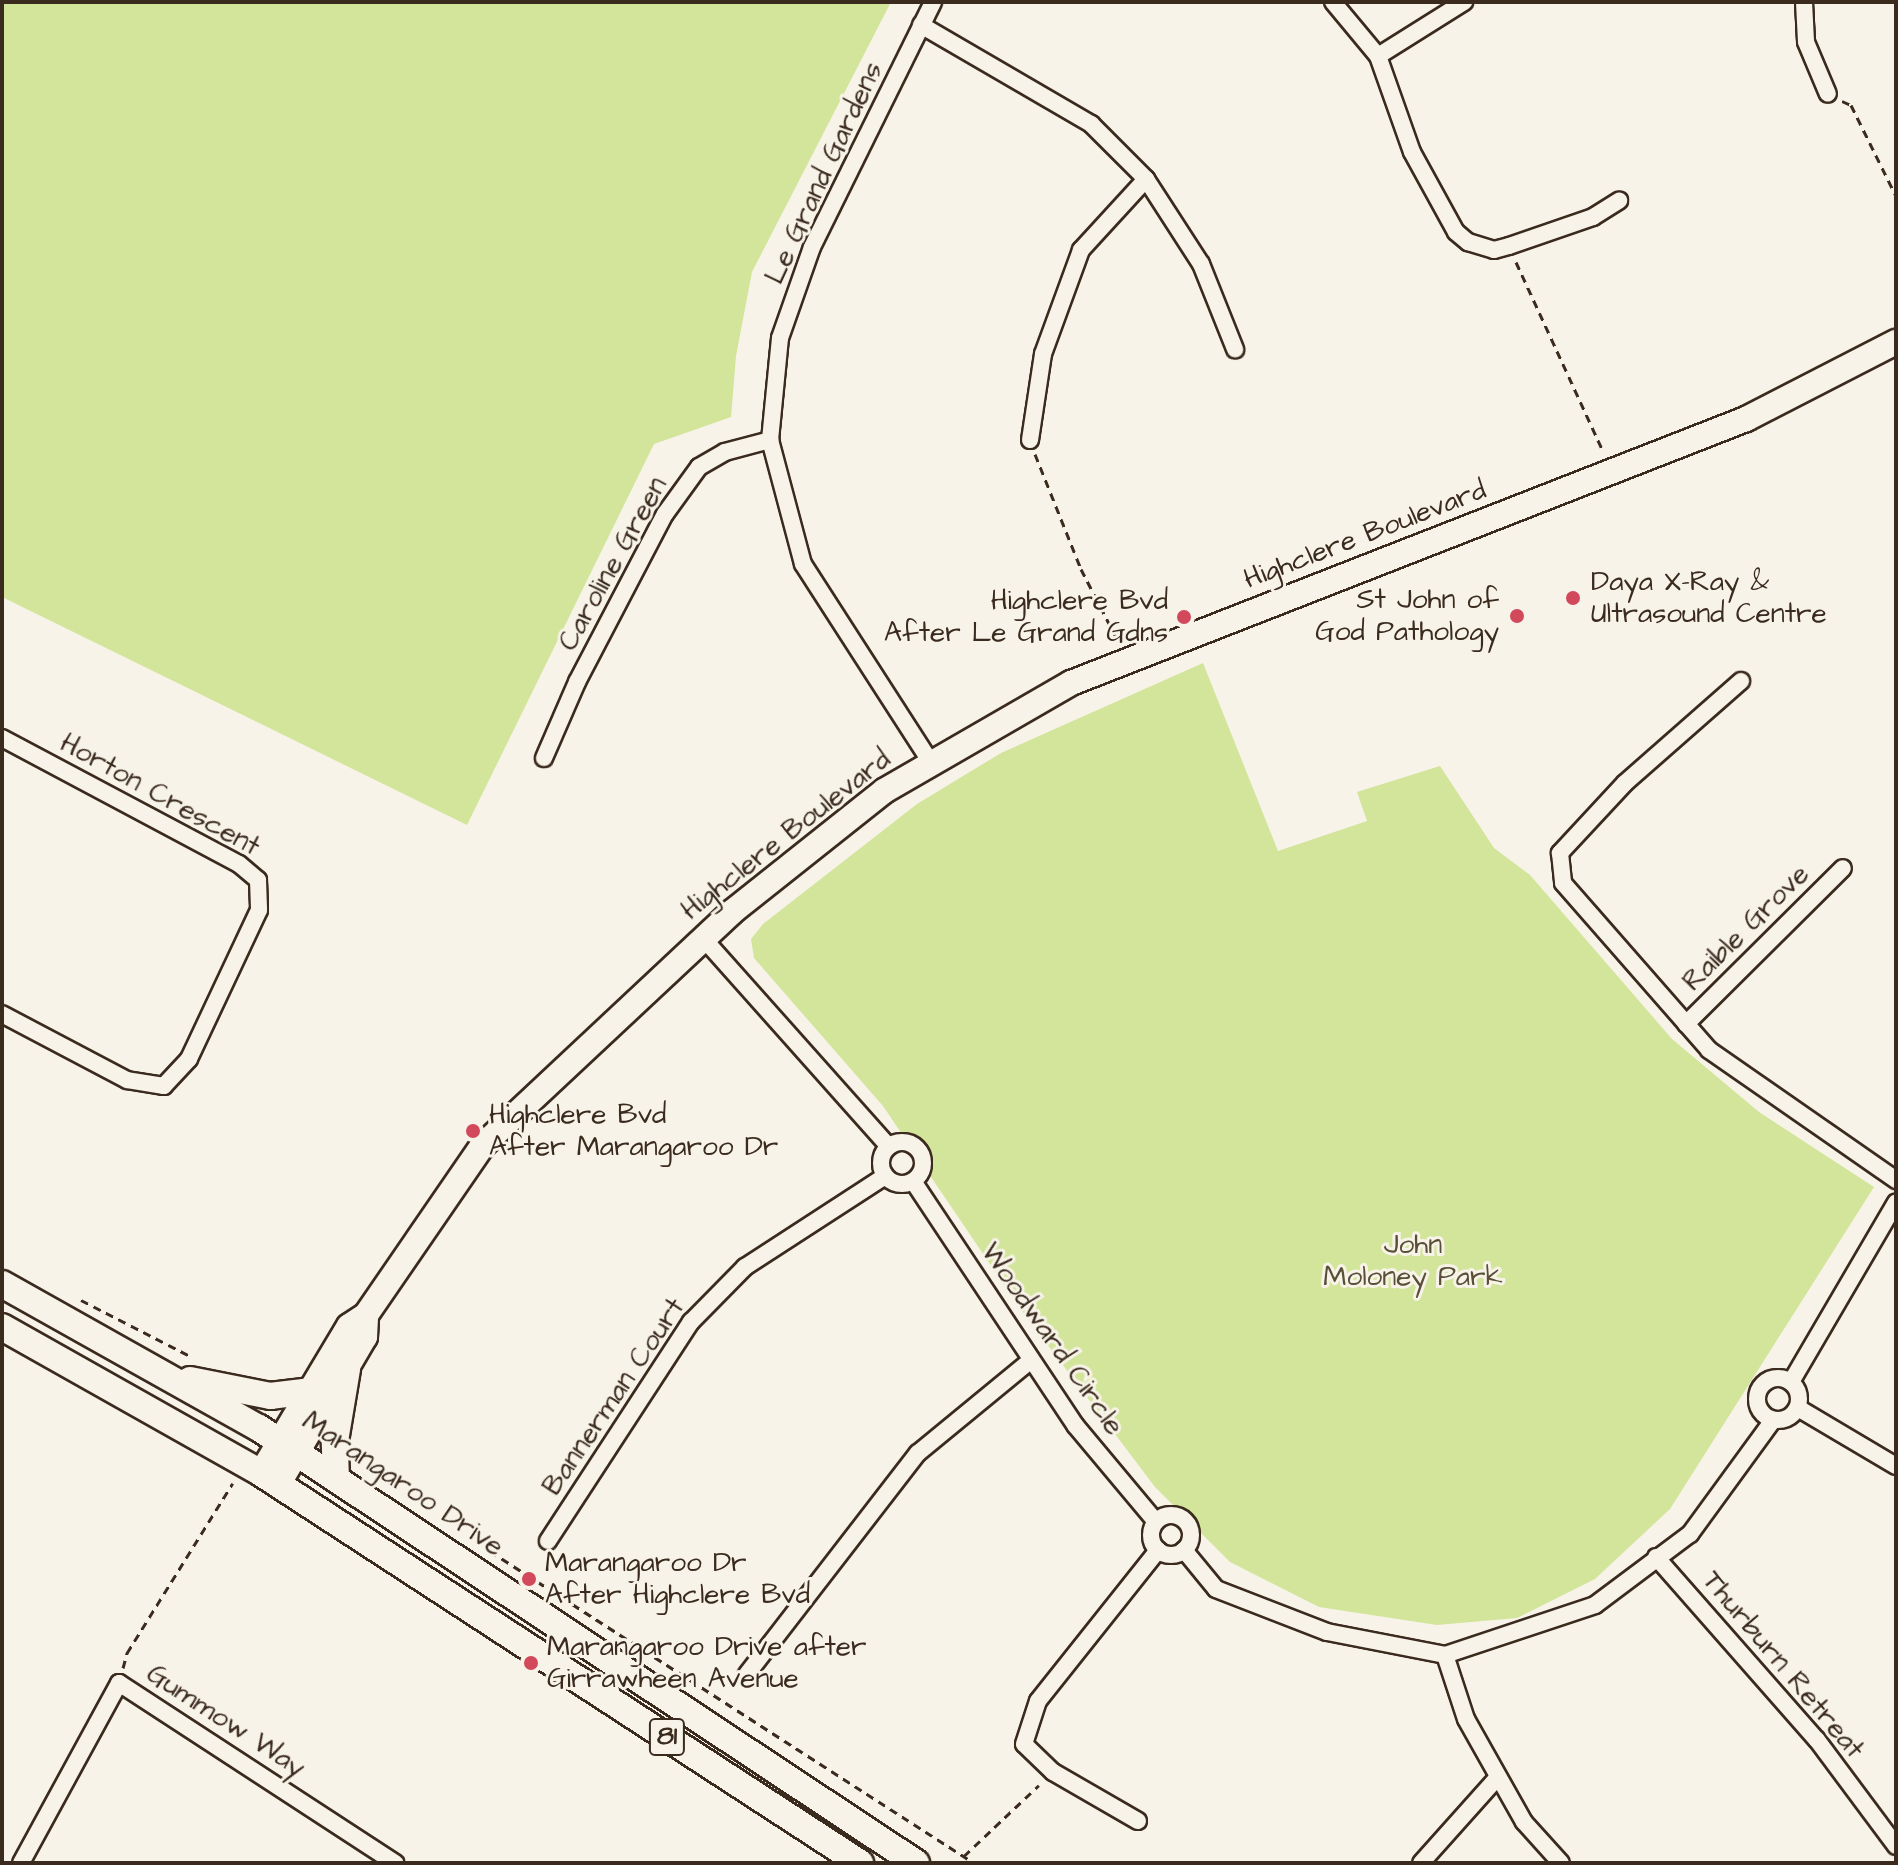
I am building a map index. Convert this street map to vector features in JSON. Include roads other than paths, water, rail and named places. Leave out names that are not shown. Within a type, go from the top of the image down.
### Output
[{"type":"main road","name":"Marangaroo Drive","points":[[2,1284],[174,1378],[289,1448],[916,1863]]},
{"type":"main road","name":"81","points":[[2,1327],[269,1479],[860,1863]]},
{"type":"main road","points":[[336,1479],[335,1441],[347,1369]]},
{"type":"main road","points":[[174,1378],[270,1396],[310,1391]]},
{"type":"street","name":"Le Grand Gardens","points":[[930,761],[803,564],[770,440],[780,338],[812,247],[933,2]]},
{"type":"street","points":[[1333,2],[1378,56],[1412,152],[1456,232],[1480,247],[1509,246],[1593,217],[1619,201]]},
{"type":"street","points":[[1378,56],[1464,2]]},
{"type":"street","points":[[1804,2],[1806,42],[1828,94]]},
{"type":"street","points":[[921,25],[1091,124],[1146,179],[1201,264],[1235,349]]},
{"type":"street","points":[[1030,440],[1043,354],[1081,250],[1146,179]]},
{"type":"street","name":"Highclere Boulevard","points":[[289,1448],[310,1391],[349,1326],[366,1315],[482,1146],[703,938],[846,818],[930,761],[1037,699],[1127,659],[1746,419],[1896,342]]},
{"type":"street","name":"Caroline Green","points":[[544,758],[665,514],[699,467],[725,452],[770,440]]},
{"type":"street","points":[[1741,681],[1625,783],[1560,853],[1563,883],[1709,1050],[1896,1180]]},
{"type":"street","name":"Horton Crescent","points":[[2,738],[239,864],[258,880],[259,910],[189,1059],[164,1086],[127,1080],[2,1014]]},
{"type":"street","name":"Raible Grove","points":[[1686,1024],[1843,868]]},
{"type":"street","points":[[703,938],[888,1146]]},
{"type":"street","points":[[905,1142],[920,1152],[922,1168],[913,1181],[898,1184],[885,1176],[880,1161],[888,1146],[905,1142]]},
{"type":"street","name":"Bannerman Court","points":[[548,1541],[691,1322],[745,1267],[885,1176]]},
{"type":"street","name":"Woodward Circle","points":[[913,1181],[1030,1361],[1156,1522]]},
{"type":"street","points":[[1791,1382],[1896,1202]]},
{"type":"street","name":"Highclere Boulevard","points":[[269,1479],[347,1369],[365,1337],[366,1315]]},
{"type":"street","points":[[747,1674],[918,1453],[1030,1361]]},
{"type":"street","points":[[1769,1380],[1791,1382],[1799,1394],[1798,1408],[1788,1419],[1773,1420],[1757,1405],[1759,1390],[1769,1380]]},
{"type":"street","points":[[1798,1408],[1896,1466]]},
{"type":"street","points":[[1184,1550],[1216,1589],[1327,1632],[1445,1655],[1595,1605],[1690,1534],[1773,1420]]},
{"type":"street","points":[[1171,1515],[1187,1522],[1191,1537],[1184,1550],[1171,1555],[1158,1550],[1151,1537],[1156,1522],[1171,1515]]},
{"type":"street","points":[[1138,1821],[1053,1772],[1024,1744],[1038,1701],[1158,1550]]},
{"type":"street","name":"Thurburn Retreat","points":[[1656,1557],[1817,1740],[1896,1846]]},
{"type":"street","points":[[1445,1655],[1466,1719],[1498,1777],[1524,1822],[1561,1863]]},
{"type":"street","name":"Gummow Way","points":[[21,1863],[119,1683],[395,1863]]},
{"type":"street","points":[[1421,1863],[1498,1777]]},
{"type":"place","name":"Daya X-Ray & Ultrasound Centre","points":[[1573,598]]},
{"type":"place","name":"St John of God Pathology","points":[[1517,616]]},
{"type":"place","name":"Highclere Bvd After Le Grand Gdns","points":[[1184,617]]},
{"type":"place","name":"Highclere Bvd After Marangaroo Dr","points":[[473,1131]]},
{"type":"place","name":"Marangaroo Dr After Highclere Bvd","points":[[529,1579]]},
{"type":"place","name":"Marangaroo Drive after Girrawheen Avenue","points":[[531,1663]]},
{"type":"park label","name":"John Moloney Park","points":[[1413,1261]]}]
